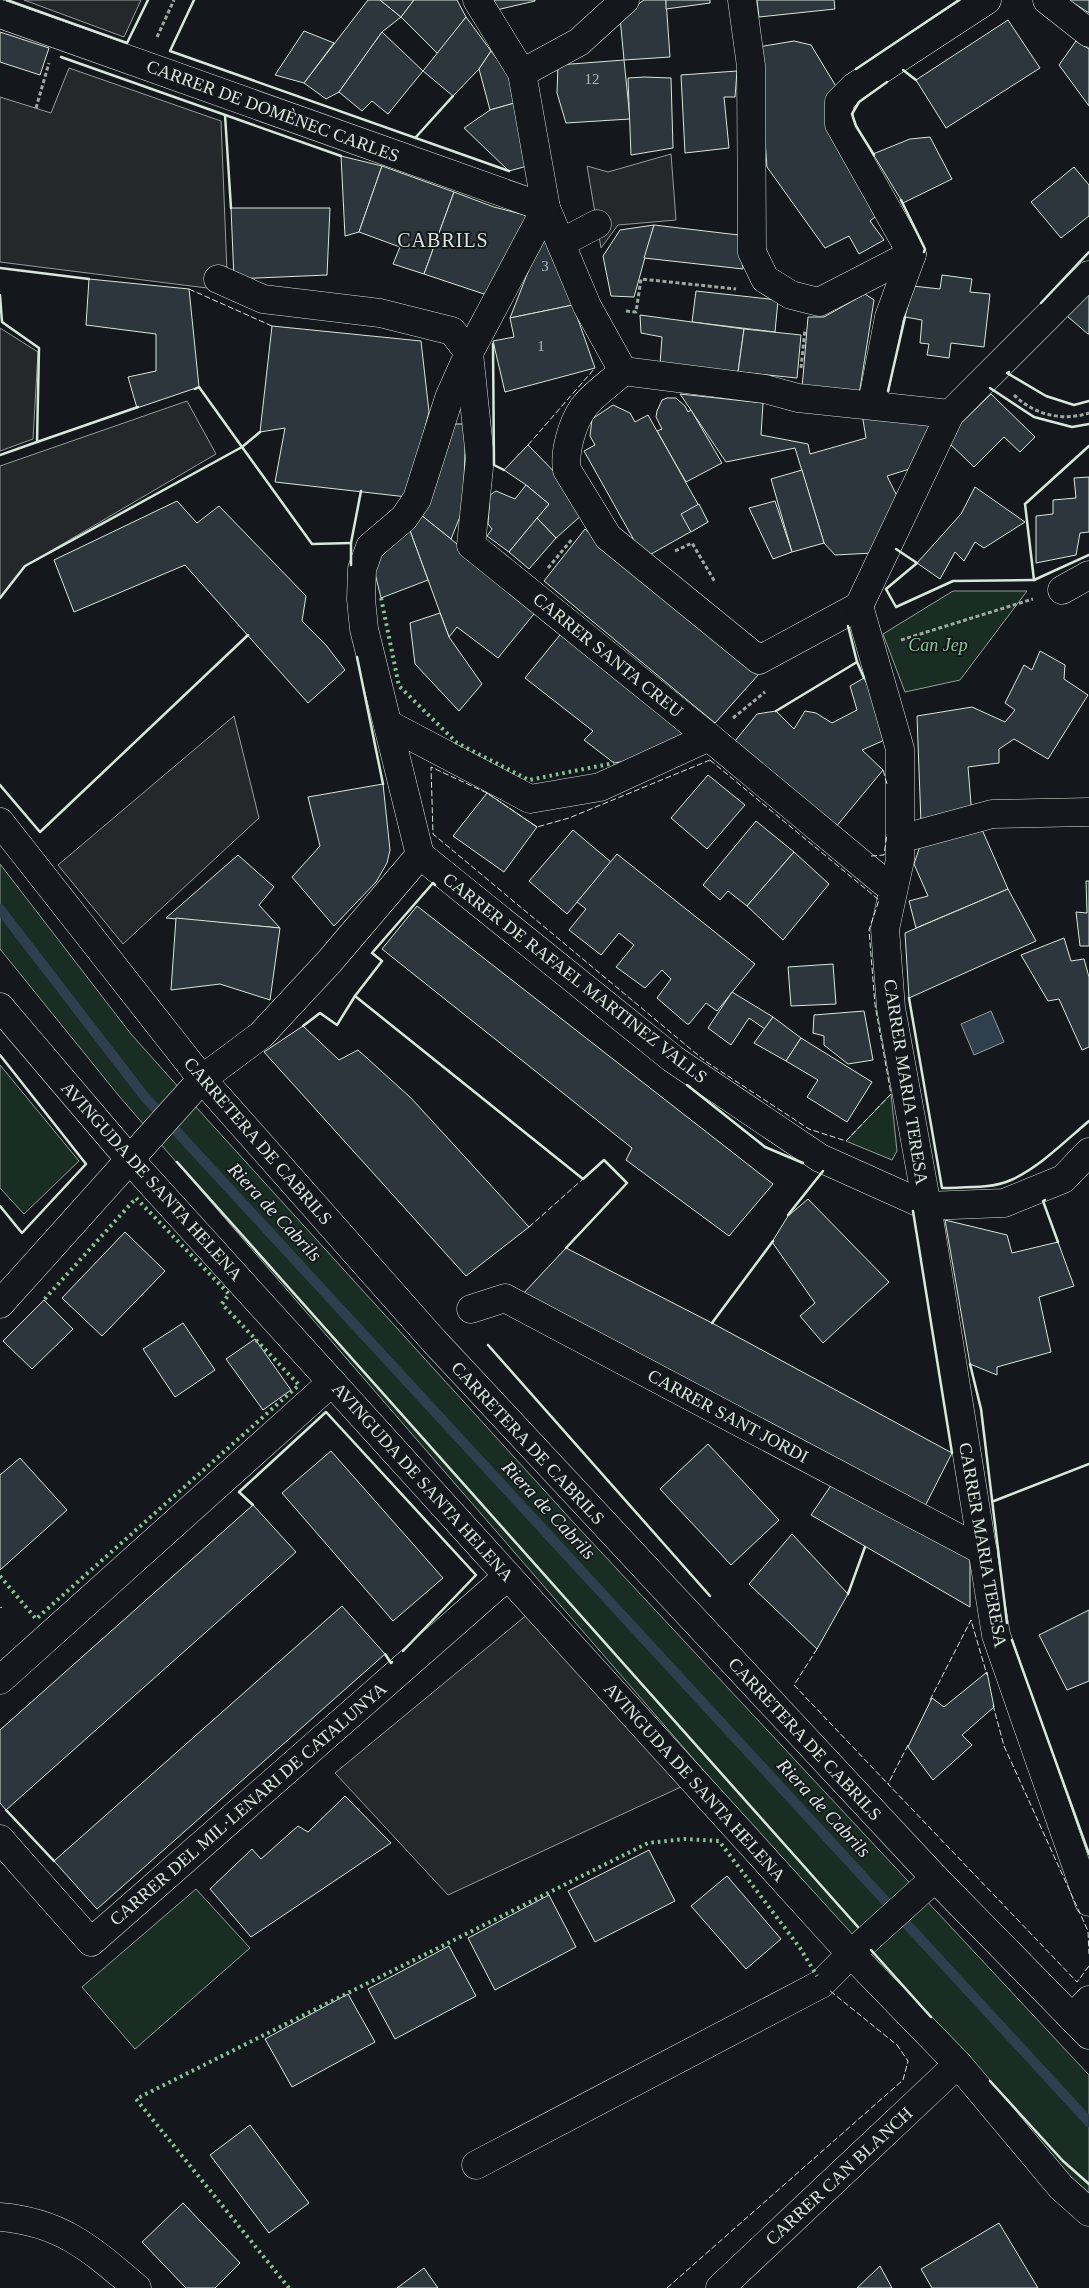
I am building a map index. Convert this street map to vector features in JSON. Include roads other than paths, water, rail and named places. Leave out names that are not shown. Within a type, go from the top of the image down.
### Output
[{"type":"street","points":[[477,0],[522,73],[546,208],[587,306],[623,371]]},
{"type":"street","points":[[522,73],[579,42],[625,0]]},
{"type":"street","points":[[742,0],[751,66],[752,252],[764,279],[791,295],[818,302],[912,254]]},
{"type":"street","points":[[872,404],[889,317],[912,254],[839,124],[839,102],[854,87],[987,0]]},
{"type":"street","points":[[1046,0],[1089,33]]},
{"type":"street","name":"CARRER DE DOMÈNEC CARLES","points":[[0,14],[546,208]]},
{"type":"street","points":[[0,1304],[140,1151],[196,1086],[261,1035],[329,962],[420,855],[364,629],[361,599],[362,569],[370,547],[404,518],[418,498],[449,398],[468,353],[546,208]]},
{"type":"street","points":[[561,243],[597,224]]},
{"type":"street","points":[[950,414],[872,404],[798,398],[765,389],[623,371],[583,408],[568,443],[565,460],[567,470],[608,537],[759,660],[859,606],[950,414],[1089,275]]},
{"type":"street","points":[[218,279],[263,299],[380,313],[452,331],[468,353]]},
{"type":"street","name":"CARRER SANTA CREU","points":[[468,353],[480,458],[471,544],[709,737],[892,889]]},
{"type":"street","points":[[1062,590],[1089,575]]},
{"type":"street","name":"CARRER MARIA TERESA","points":[[859,606],[900,749],[900,860],[892,889],[885,929],[891,1008],[927,1206],[996,1636],[1089,1902]]},
{"type":"street","points":[[388,724],[530,799],[600,787],[709,737]]},
{"type":"street","points":[[900,839],[992,814],[1089,812]]},
{"type":"street","name":"CARRETERA DE CABRILS","points":[[0,822],[196,1086],[434,1341],[928,1885],[1083,2018]]},
{"type":"street","name":"CARRER DE RAFAEL MARTINEZ VALLS","points":[[420,855],[673,1059],[820,1158],[927,1206]]},
{"type":"street","name":"AVINGUDA DE SANTA HELENA","points":[[0,1007],[140,1151],[332,1382],[508,1576],[858,1947],[1061,2187],[1089,2212]]},
{"type":"street","points":[[927,1206],[1004,1203],[1063,1179],[1089,1152]]},
{"type":"street","name":"CARRER SANT JORDI","points":[[471,1309],[505,1298],[983,1551]]},
{"type":"street","points":[[0,1680],[332,1382]]},
{"type":"street","name":"CARRER DEL MIL·LENARI DE CATALUNYA","points":[[0,1839],[91,1942],[508,1576]]},
{"type":"street","points":[[476,2165],[822,1984],[858,1947],[928,1885]]},
{"type":"street","name":"CARRER CAN BLANCH","points":[[720,2288],[958,2064]]},
{"type":"street","points":[[0,2217],[45,2225],[86,2245],[137,2288]]},
{"type":"water","points":[[991,1011],[1004,1042],[974,1055],[961,1024]]},
{"type":"waterway","name":"Riera de Cabrils","points":[[0,909],[144,1096],[1089,2122]]},
{"type":"district","name":"CABRILS","points":[[443,240]]},
{"type":"park label","name":"Can Jep","points":[[938,645]]}]
